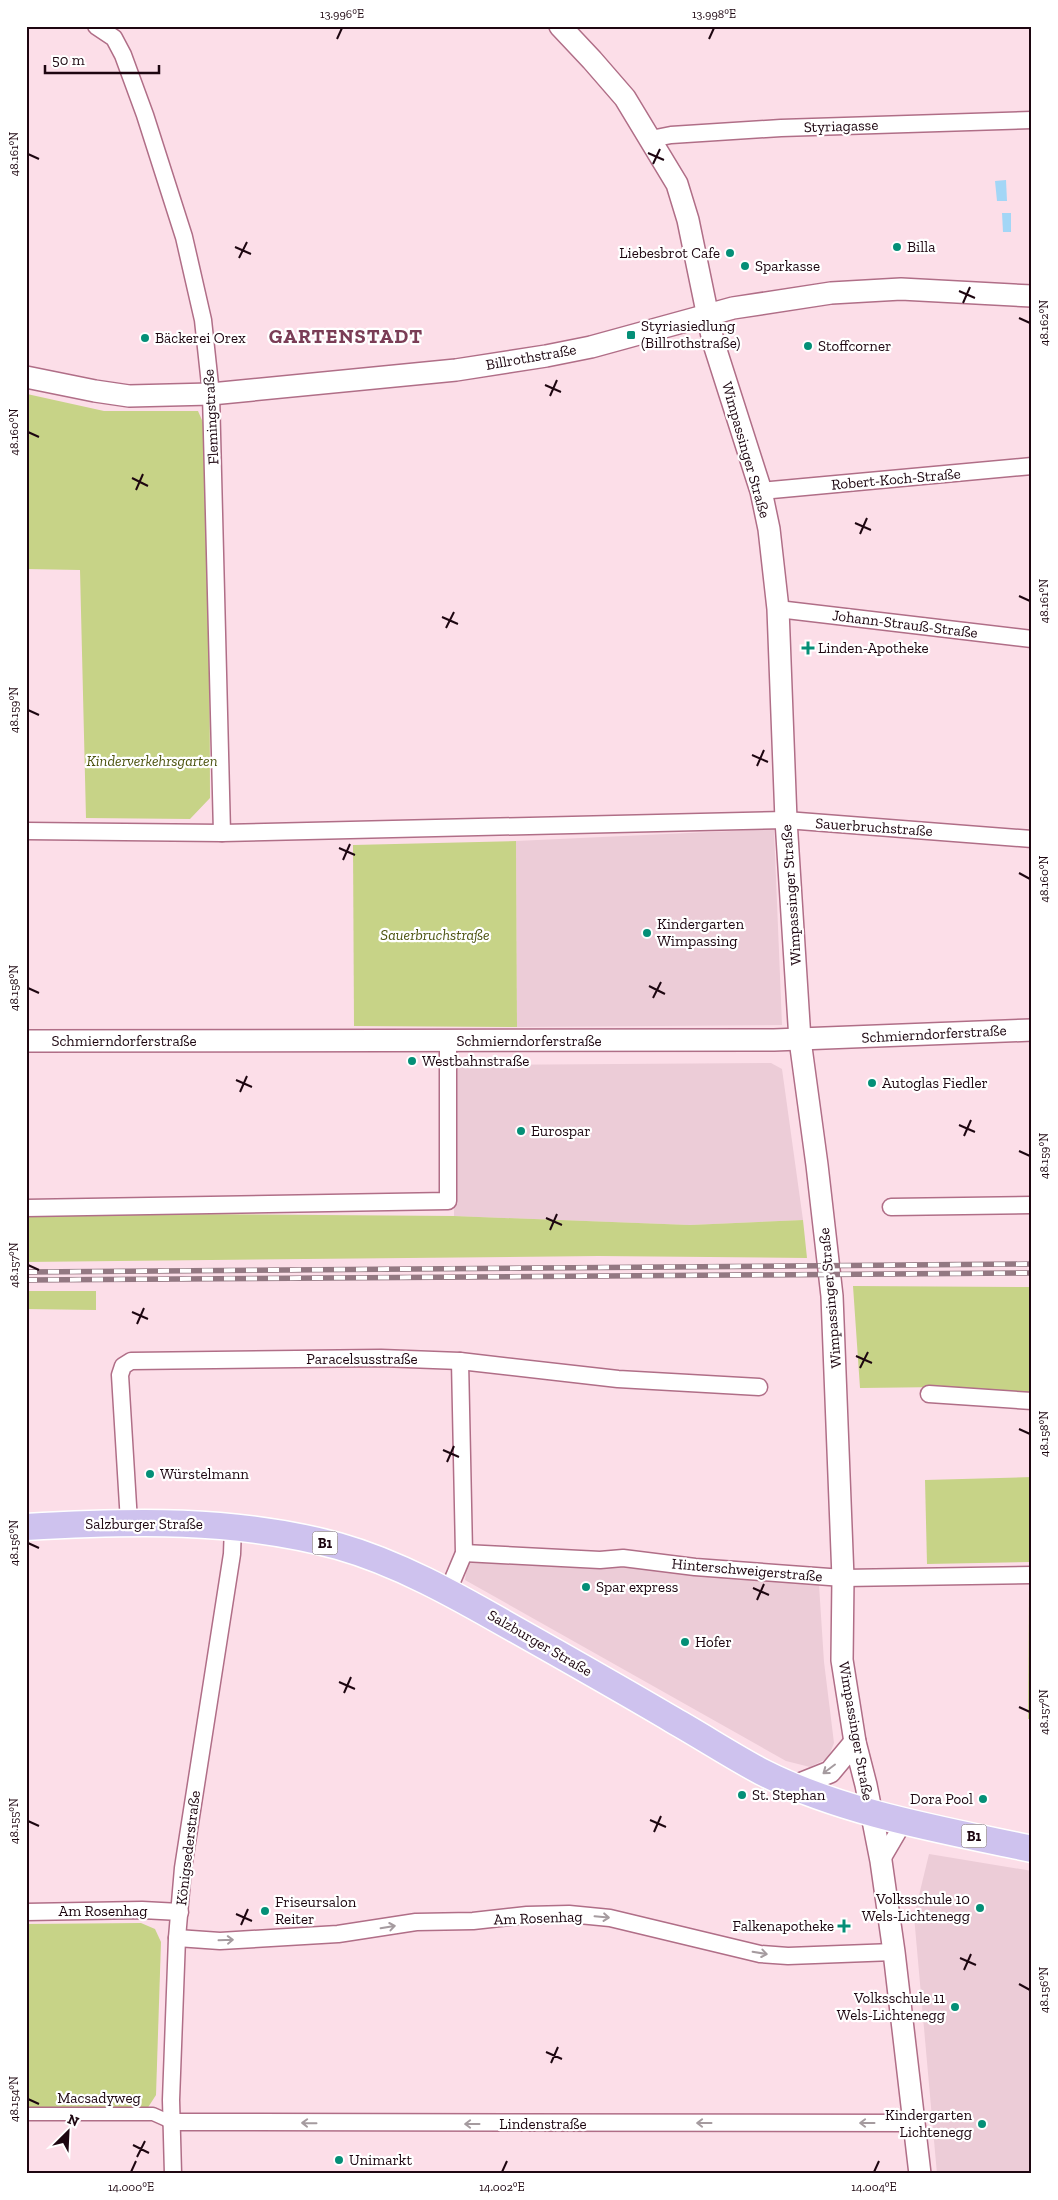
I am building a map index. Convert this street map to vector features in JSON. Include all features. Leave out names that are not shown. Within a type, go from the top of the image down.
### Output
[{"type":"main road","name":"Salzburger Straße","points":[[26,1527],[129,1522],[233,1526],[285,1534],[340,1547],[388,1564],[448,1591],[763,1772],[795,1786],[836,1802],[870,1812],[1032,1849]]},
{"type":"street","name":"Flemingstraße","points":[[96,26],[114,38],[123,55],[145,115],[182,229],[203,320],[212,394],[222,833]]},
{"type":"street","name":"Wimpassinger Straße","points":[[560,26],[625,98],[677,184],[688,220],[713,341],[761,491],[774,558],[778,609],[786,820],[800,1040],[832,1296],[843,1578],[842,1660],[855,1742],[866,1785],[881,1861],[894,1952],[920,2174]]},
{"type":"street","name":"Styriagasse","points":[[650,139],[671,135],[771,129],[1032,120]]},
{"type":"street","name":"Billrothstraße","points":[[26,377],[129,396],[212,394],[456,370],[546,356],[591,347],[742,306],[866,289],[1032,296]]},
{"type":"street","name":"Robert-Koch-Straße","points":[[761,491],[1032,466]]},
{"type":"street","name":"Johann-Strauß-Straße","points":[[778,609],[1032,639]]},
{"type":"street","name":"Sauerbruchstraße","points":[[26,831],[222,833],[786,820],[1032,839]]},
{"type":"street","name":"Schmierndorferstraße","points":[[26,1041],[800,1040],[1032,1030]]},
{"type":"street","points":[[26,1208],[448,1201],[448,1041]]},
{"type":"street","points":[[891,1207],[1032,1205]]},
{"type":"street","name":"Paracelsusstraße","points":[[129,1522],[120,1375],[123,1366],[131,1361],[381,1358],[460,1361],[618,1379],[759,1388]]},
{"type":"street","points":[[448,1591],[464,1553],[460,1361]]},
{"type":"street","points":[[929,1394],[1032,1401]]},
{"type":"street","name":"Königsederstraße","points":[[173,2174],[171,2122],[177,1938],[184,1863],[232,1554],[233,1526]]},
{"type":"street","name":"Hinterschweigerstraße","points":[[464,1553],[600,1560],[623,1558],[695,1568],[843,1578],[1032,1575]]},
{"type":"street","points":[[795,1786],[830,1772],[855,1742]]},
{"type":"street","points":[[881,1861],[905,1820]]},
{"type":"street","name":"Am Rosenhag","points":[[26,1912],[142,1910],[180,1912]]},
{"type":"street","name":"Am Rosenhag","points":[[177,1938],[220,1941],[328,1935],[416,1922],[473,1921],[527,1915],[569,1914],[610,1918],[760,1954],[788,1956],[894,1952]]},
{"type":"street","name":"Macsadyweg","points":[[26,2114],[154,2114],[171,2122]]},
{"type":"street","name":"Lindenstraße","points":[[171,2122],[915,2123]]},
{"type":"shaded area","name":"Kindergarten Wimpassing","points":[[774,829],[782,1025],[517,1027],[516,841]]},
{"type":"shaded area","points":[[771,1063],[782,1069],[803,1220],[690,1225],[454,1216],[453,1065]]},
{"type":"shaded area","points":[[469,1550],[819,1585],[824,1662],[834,1743],[828,1758],[810,1767],[786,1761],[465,1580]]},
{"type":"shaded area","points":[[929,1854],[1032,1871],[1032,2174],[937,2174],[914,1916]]},
{"type":"green space","name":"Kinderverkehrsgarten","points":[[27,394],[104,411],[198,411],[205,427],[209,521],[210,798],[190,819],[86,818],[80,570],[26,569]]},
{"type":"green space","name":"Sauerbruchstraße","points":[[516,841],[517,1027],[354,1026],[353,845]]},
{"type":"green space","points":[[26,1213],[454,1216],[690,1225],[803,1220],[807,1258],[599,1256],[26,1262]]},
{"type":"green space","points":[[853,1286],[1032,1287],[1032,1396],[943,1387],[860,1388]]},
{"type":"green space","points":[[26,1291],[96,1291],[96,1310],[26,1309]]},
{"type":"green space","points":[[1032,1477],[1032,1562],[927,1564],[925,1480]]},
{"type":"green space","points":[[1029,1587],[1032,1587],[1032,1719],[1028,1719]]},
{"type":"green space","points":[[141,1923],[155,1929],[161,1942],[156,2095],[147,2109],[26,2109],[26,1924]]},
{"type":"water","points":[[1006,180],[1007,201],[997,201],[995,181]]},
{"type":"water","points":[[1002,213],[1011,213],[1011,232],[1003,232]]},
{"type":"railway","points":[[26,1272],[1032,1264]]},
{"type":"railway","points":[[26,1280],[1032,1273]]},
{"type":"place","name":"Billa","points":[[897,247]]},
{"type":"place","name":"Liebesbrot Cafe","points":[[730,253]]},
{"type":"place","name":"Sparkasse","points":[[745,266]]},
{"type":"place","name":"Styriasiedlung (Billrothstraße)","points":[[631,335]]},
{"type":"place","name":"Bäckerei Orex","points":[[145,338]]},
{"type":"place","name":"Stoffcorner","points":[[808,346]]},
{"type":"place","name":"Linden-Apotheke","points":[[808,648]]},
{"type":"place","name":"Kindergarten Wimpassing","points":[[647,933]]},
{"type":"place","name":"Westbahnstraße","points":[[412,1061]]},
{"type":"place","name":"Autoglas Fiedler","points":[[872,1083]]},
{"type":"place","name":"Eurospar","points":[[521,1131]]},
{"type":"place","name":"Würstelmann","points":[[150,1474]]},
{"type":"place","name":"Spar express","points":[[586,1587]]},
{"type":"place","name":"Hofer","points":[[685,1642]]},
{"type":"place","name":"St. Stephan","points":[[742,1795]]},
{"type":"place","name":"Dora Pool","points":[[983,1799]]},
{"type":"place","name":"Volksschule 10 Wels-Lichtenegg","points":[[980,1908]]},
{"type":"place","name":"Friseursalon Reiter","points":[[265,1911]]},
{"type":"place","name":"Falkenapotheke","points":[[844,1926]]},
{"type":"place","name":"Volksschule 11 Wels-Lichtenegg","points":[[955,2007]]},
{"type":"place","name":"Kindergarten Lichtenegg","points":[[982,2124]]},
{"type":"place","name":"Unimarkt","points":[[339,2160]]},
{"type":"district","name":"GARTENSTADT","points":[[346,336]]}]
